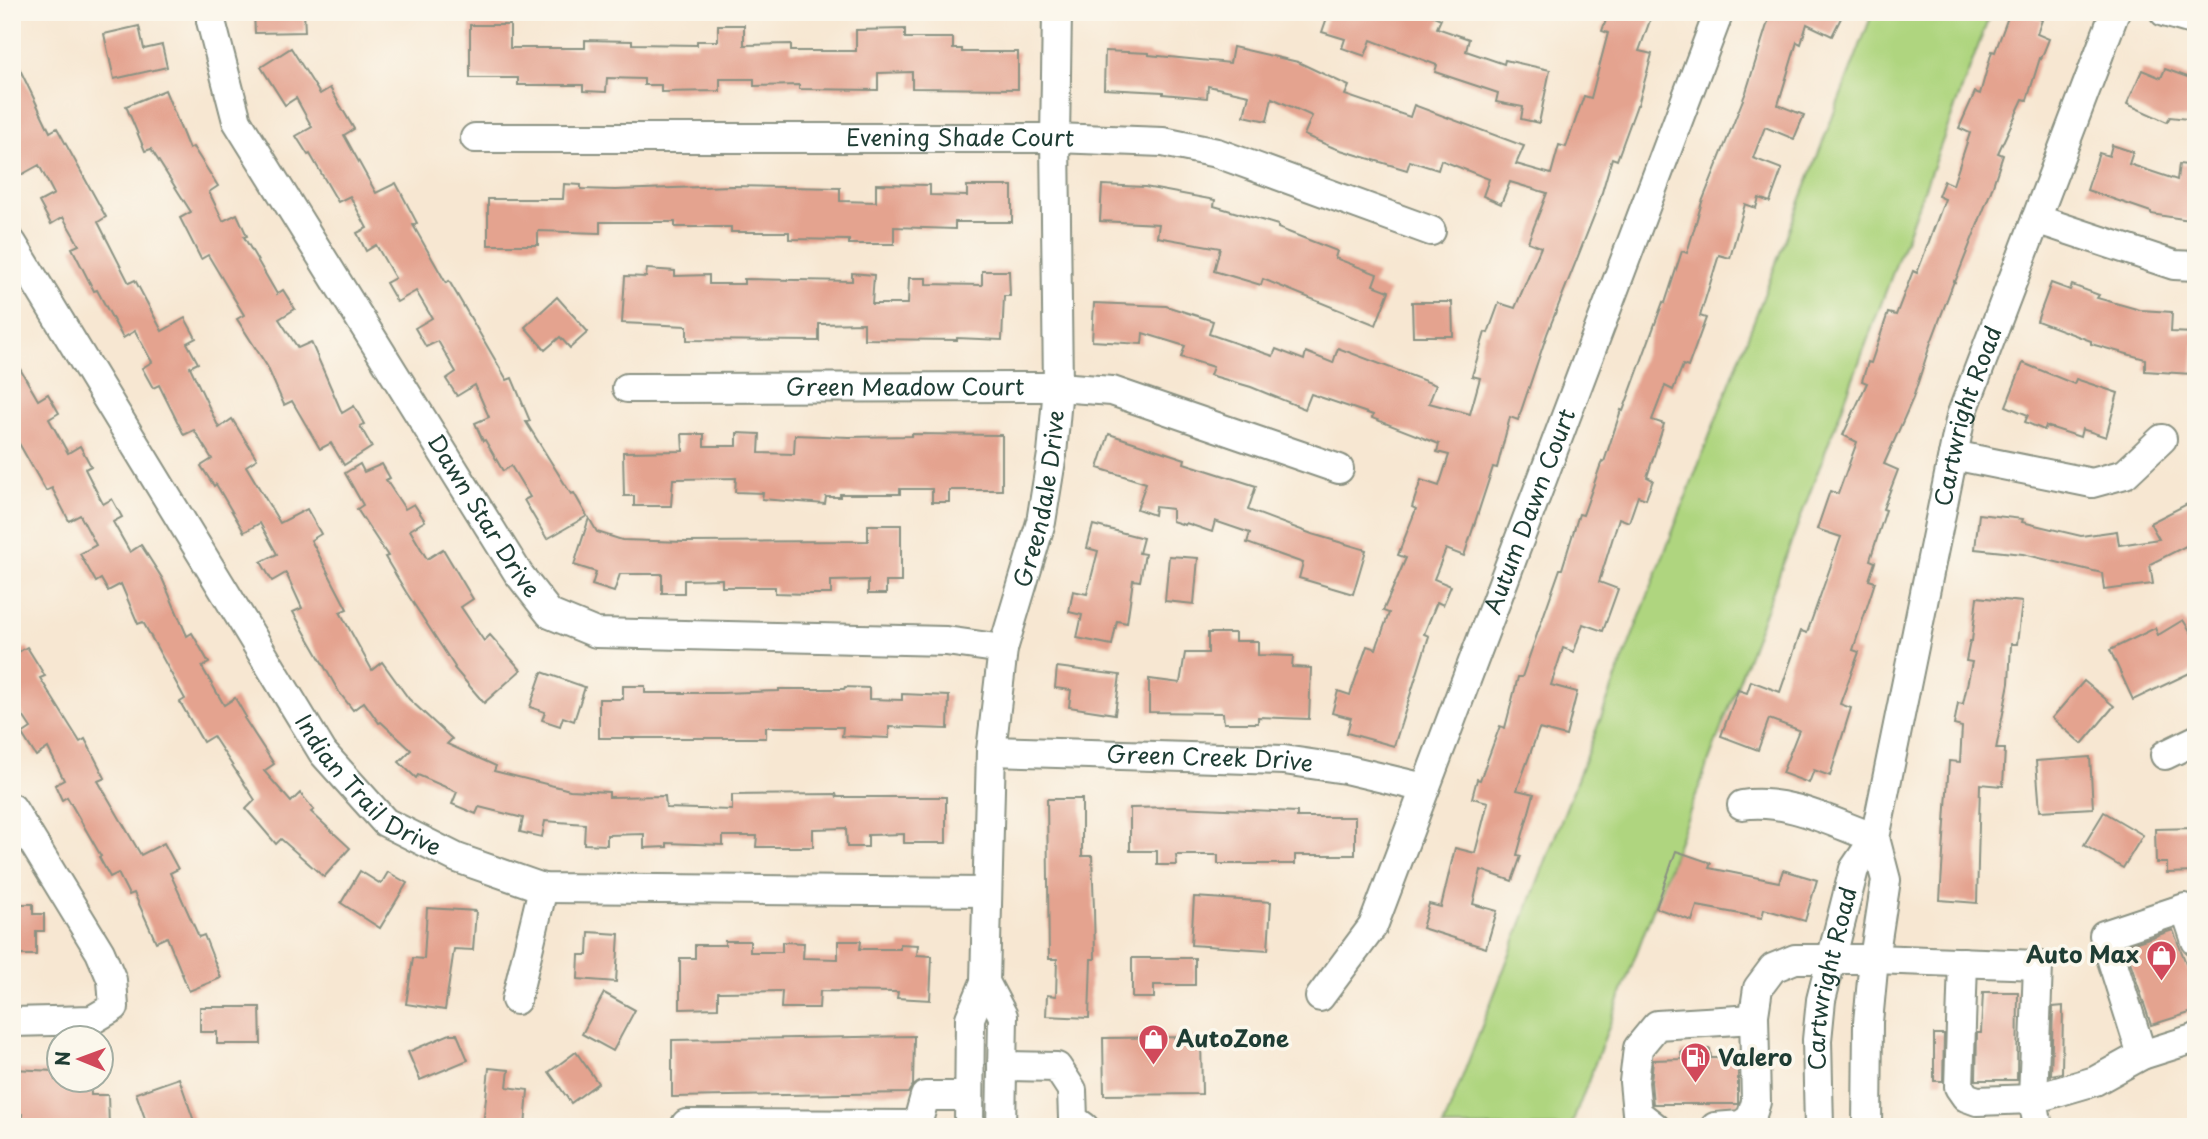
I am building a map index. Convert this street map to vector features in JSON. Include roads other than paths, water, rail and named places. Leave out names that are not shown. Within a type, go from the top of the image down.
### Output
[{"type":"street","name":"Dawn Star Drive","points":[[211,12],[211,22],[237,121],[511,561],[550,614],[596,634],[946,641],[1003,649]]},
{"type":"street","name":"Greendale Drive","points":[[969,1127],[970,1018],[985,982],[991,751],[1003,649],[1041,522],[1052,454],[1058,387],[1055,138],[1057,12]]},
{"type":"street","name":"Autum Dawn Court","points":[[1320,997],[1373,926],[1718,12]]},
{"type":"street","name":"Cartwright Road","points":[[1819,1127],[1817,1040],[1821,1000],[1853,869],[1875,838],[1961,416],[2115,12]]},
{"type":"street","points":[[2164,12],[2196,22]]},
{"type":"street","name":"Evening Shade Court","points":[[475,138],[1055,138],[1163,142],[1217,153],[1431,231]]},
{"type":"street","points":[[2036,219],[2174,265],[2196,266]]},
{"type":"street","name":"Indian Trail Drive","points":[[12,243],[323,753],[385,822],[457,858],[543,888],[987,892]]},
{"type":"street","name":"Green Meadow Court","points":[[627,388],[1058,387],[1112,391],[1339,468]]},
{"type":"street","points":[[1952,455],[2092,483],[2125,474],[2162,439]]},
{"type":"street","points":[[2165,755],[2196,740]]},
{"type":"street","name":"Green Creek Drive","points":[[991,751],[1284,760],[1345,769],[1425,788]]},
{"type":"street","points":[[1742,805],[1762,802],[1787,806],[1875,838]]},
{"type":"street","points":[[12,808],[100,951],[112,980],[114,1007],[92,1020],[12,1022]]},
{"type":"street","name":"Cartwright Road","points":[[1867,1127],[1868,1022],[1886,880],[1875,838]]},
{"type":"street","points":[[516,1000],[543,888]]},
{"type":"street","points":[[2142,1055],[2104,935],[2185,908],[2196,941]]},
{"type":"street","points":[[1715,1127],[1741,1125],[1752,1118],[1756,1102],[1754,1019],[1758,988],[1773,968],[1795,959],[2038,965],[2034,1099],[2038,1127]]},
{"type":"street","points":[[1963,962],[1959,1087],[1966,1097],[1977,1101],[2034,1099],[2095,1081],[2142,1055],[2196,1038]]},
{"type":"street","name":"Greendale Drive","points":[[985,982],[1003,1016],[1001,1127]]},
{"type":"street","points":[[1655,1127],[1637,1114],[1634,1082],[1638,1048],[1657,1025],[1754,1019]]},
{"type":"street","points":[[1002,1066],[1057,1067],[1072,1090],[1073,1119],[1084,1127]]},
{"type":"street","points":[[686,1124],[917,1125],[925,1096],[969,1096]]},
{"type":"place","name":"Auto Max","points":[[2162,982]]},
{"type":"place","name":"AutoZone","points":[[1153,1066]]},
{"type":"place","name":"Valero","points":[[1695,1085]]}]
